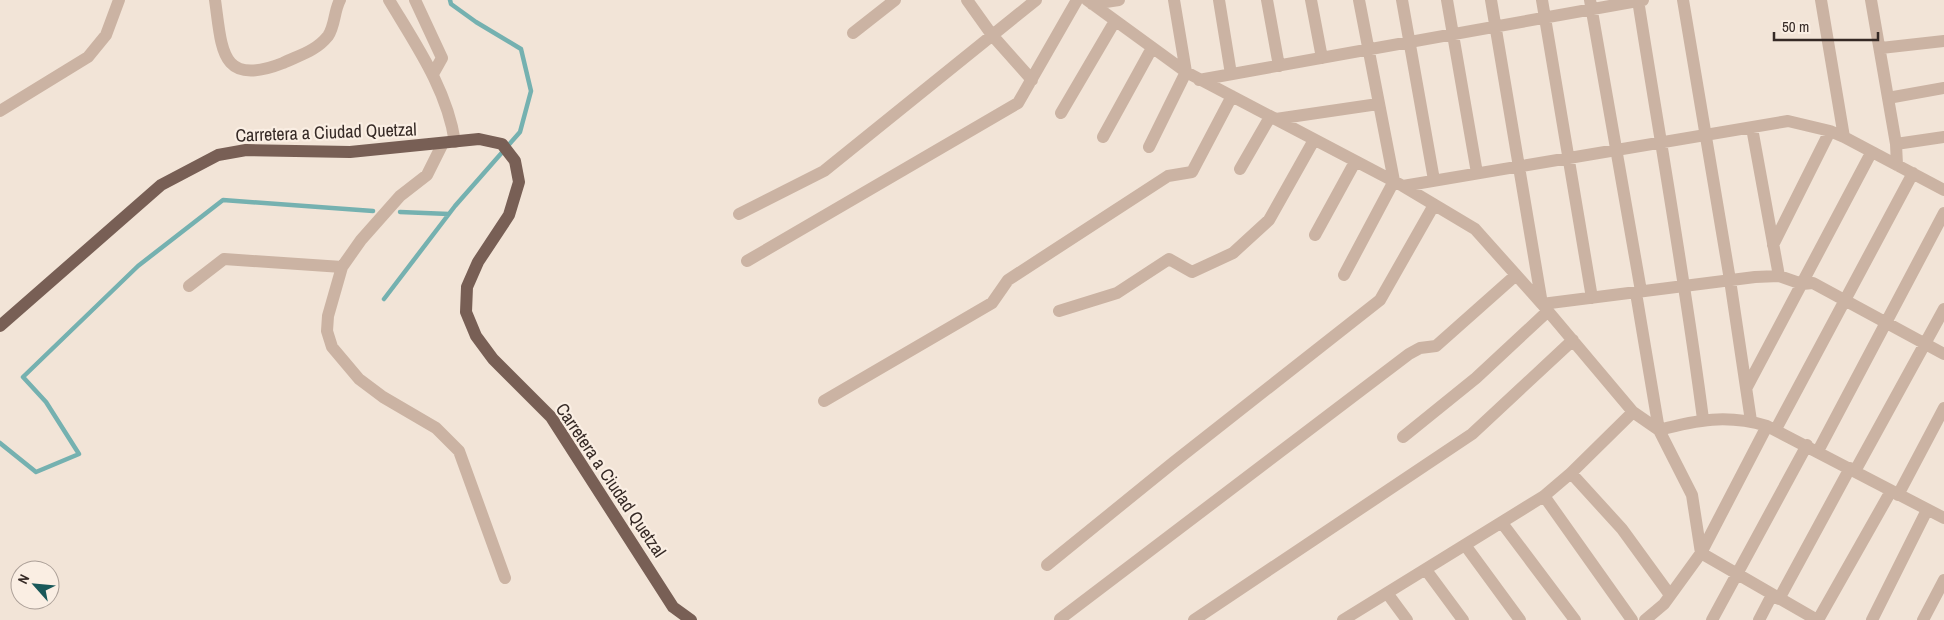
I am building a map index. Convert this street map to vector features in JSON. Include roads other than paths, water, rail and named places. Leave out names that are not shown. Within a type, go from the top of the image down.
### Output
[{"type":"main road","name":"Carretera a Ciudad Quetzal","points":[[0,326],[161,185],[218,155],[246,150],[350,152],[486,139],[502,144],[515,161],[519,173],[517,190],[509,214],[478,262],[467,287],[466,312],[476,336],[492,359],[551,417],[673,607],[691,620]]},
{"type":"street","points":[[0,111],[88,57],[106,35],[119,0]]},
{"type":"street","points":[[215,0],[221,46],[230,64],[245,72],[266,70],[316,49],[329,34],[340,0]]},
{"type":"street","points":[[389,0],[433,74],[449,113],[449,143],[427,175],[400,196],[361,240],[342,267],[328,316],[328,331],[332,347],[359,379],[383,397],[436,428],[458,451],[504,578]]},
{"type":"street","points":[[415,0],[442,58],[433,74]]},
{"type":"street","points":[[853,33],[895,0]]},
{"type":"street","points":[[967,0],[992,35],[1032,80]]},
{"type":"street","points":[[739,214],[824,171],[1036,0]]},
{"type":"street","points":[[747,261],[1018,103],[1077,0]]},
{"type":"street","points":[[1090,2],[1119,0]]},
{"type":"street","points":[[1149,147],[1186,72],[1174,0]]},
{"type":"street","points":[[1219,0],[1231,74]]},
{"type":"street","points":[[1268,0],[1279,66]]},
{"type":"street","points":[[1311,0],[1322,58]]},
{"type":"street","points":[[1344,275],[1398,183],[1378,104],[1359,0]]},
{"type":"street","points":[[1402,0],[1434,180]]},
{"type":"street","points":[[1447,0],[1476,174]]},
{"type":"street","points":[[1491,0],[1545,307]]},
{"type":"street","points":[[1542,0],[1592,298]]},
{"type":"street","points":[[1199,80],[1545,18],[1591,5],[1640,0],[1660,144],[1686,286],[1703,419]]},
{"type":"street","points":[[1683,0],[1730,280],[1751,421]]},
{"type":"street","points":[[1822,0],[1844,137]]},
{"type":"street","points":[[1871,0],[1881,48],[1896,144],[1897,165]]},
{"type":"street","points":[[1090,2],[1199,80],[1398,183],[1475,229],[1545,307],[1633,412],[1659,430],[1703,419],[1751,421],[1772,428],[1895,493],[1939,512],[1872,620]]},
{"type":"street","points":[[1591,5],[1616,150],[1659,430],[1692,495],[1701,553],[1817,620],[1895,493],[1944,408]]},
{"type":"street","points":[[1061,113],[1115,21]]},
{"type":"street","points":[[1881,48],[1944,41]]},
{"type":"street","points":[[1103,137],[1152,48]]},
{"type":"street","points":[[1888,98],[1944,88]]},
{"type":"street","points":[[824,401],[992,303],[1008,280],[1168,176],[1192,172],[1232,96]]},
{"type":"street","points":[[1240,169],[1273,118],[1378,104]]},
{"type":"street","points":[[1398,183],[1476,174],[1788,121],[1830,131],[1844,137],[1944,190]]},
{"type":"street","points":[[1752,128],[1779,276]]},
{"type":"street","points":[[1773,245],[1830,131]]},
{"type":"street","points":[[1896,144],[1944,137]]},
{"type":"street","points":[[1059,311],[1117,293],[1169,260],[1192,272],[1233,253],[1269,220],[1314,140]]},
{"type":"street","points":[[1747,387],[1872,153]]},
{"type":"street","points":[[1315,235],[1355,162]]},
{"type":"street","points":[[1645,620],[1664,604],[1701,553],[1845,300],[1913,173]]},
{"type":"street","points":[[1047,565],[1174,462],[1380,300],[1434,205]]},
{"type":"street","points":[[1712,620],[1886,322],[1944,213]]},
{"type":"street","points":[[189,286],[224,259],[342,267]]},
{"type":"street","points":[[1060,618],[1409,354],[1420,348],[1436,346],[1516,275]]},
{"type":"street","points":[[1403,437],[1476,378],[1545,307],[1592,298],[1730,280],[1779,276],[1802,284],[1813,282],[1944,354]]},
{"type":"street","points":[[1759,620],[1776,597],[1944,309]]},
{"type":"street","points":[[1194,620],[1472,434],[1573,340]]},
{"type":"street","points":[[1349,619],[1387,593],[1544,496],[1571,474],[1633,412]]},
{"type":"street","points":[[1571,474],[1622,529],[1670,595]]},
{"type":"street","points":[[1544,496],[1632,620]]},
{"type":"street","points":[[1502,523],[1575,620]]},
{"type":"street","points":[[1464,545],[1520,620]]},
{"type":"street","points":[[1426,570],[1463,620]]},
{"type":"street","points":[[1923,620],[1944,580]]},
{"type":"street","points":[[1387,593],[1407,620]]},
{"type":"waterway","points":[[384,299],[455,206],[520,132],[531,91],[521,49],[476,22],[451,4],[450,0]]},
{"type":"waterway","points":[[0,443],[36,472],[79,454],[46,402],[23,377],[138,266],[223,200],[373,211]]},
{"type":"waterway","points":[[400,212],[449,214]]}]
